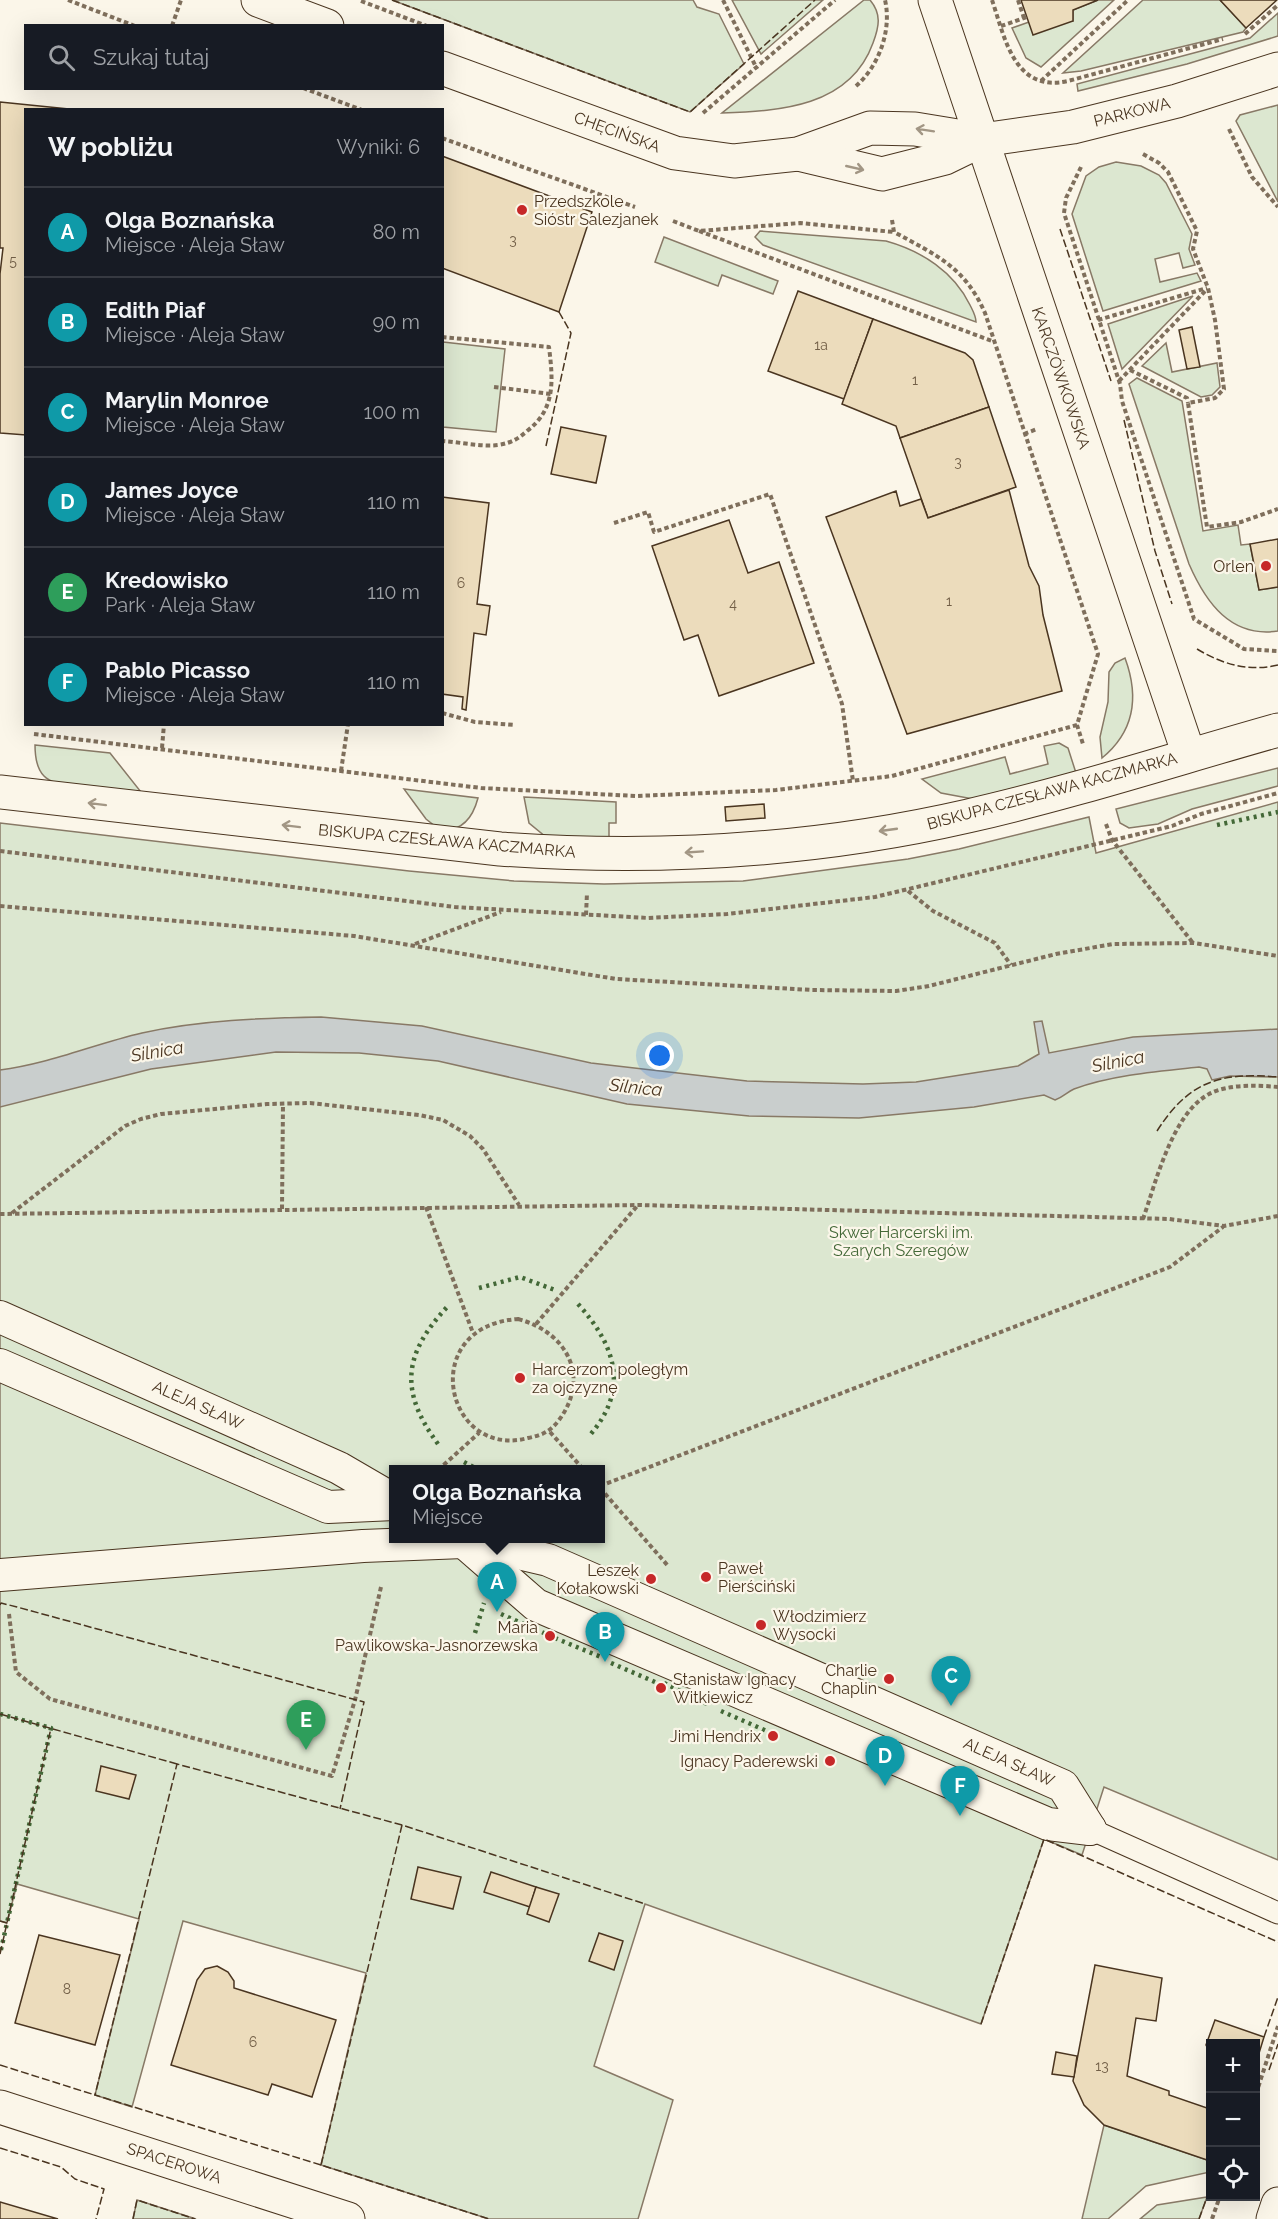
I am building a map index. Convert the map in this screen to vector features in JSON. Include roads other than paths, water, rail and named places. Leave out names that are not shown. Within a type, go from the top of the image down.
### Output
[{"type":"street","points":[[258,0],[322,24]]},
{"type":"street","name":"KARCZÓWKOWSKA","points":[[935,0],[1189,755]]},
{"type":"street","name":"CHĘCIŃSKA","points":[[444,69],[675,153],[734,161],[798,154],[870,128],[915,129],[982,140]]},
{"type":"street","name":"PARKOWA","points":[[982,140],[1073,127],[1177,101],[1278,69]]},
{"type":"street","name":"CHĘCIŃSKA","points":[[798,154],[882,174],[945,158],[982,140]]},
{"type":"street","name":"BISKUPA CZESŁAWA KACZMARKA","points":[[0,792],[500,849],[578,854],[681,853],[786,844],[906,828],[968,816],[1278,730]]},
{"type":"street","name":"ALEJA SŁAW","points":[[0,1317],[339,1468],[389,1499]]},
{"type":"street","name":"ALEJA SŁAW","points":[[0,1365],[328,1507],[389,1502]]},
{"type":"street","points":[[328,1507],[377,1546]]},
{"type":"street","name":"ALEJA SŁAW","points":[[7,1575],[418,1543]]},
{"type":"street","points":[[463,1543],[536,1605],[1048,1824],[1090,1829]]},
{"type":"street","name":"ALEJA SŁAW","points":[[472,1543],[548,1560],[1063,1786],[1090,1829]]},
{"type":"street","name":"SPACEROWA","points":[[0,2107],[348,2219]]},
{"type":"street","points":[[1273,2219],[1278,2204]]},
{"type":"lane","points":[[1090,1829],[1278,1913]]},
{"type":"water","name":"Silnica","points":[[321,1017],[422,1026],[591,1063],[747,1081],[863,1084],[916,1082],[1018,1066],[1039,1054],[1034,1022],[1042,1021],[1049,1053],[1133,1037],[1278,1029],[1278,1077],[1230,1076],[1212,1080],[1207,1069],[1199,1067],[1104,1080],[1074,1089],[1055,1100],[1044,1095],[974,1107],[859,1118],[749,1116],[627,1104],[438,1061],[359,1053],[276,1052],[151,1069],[0,1107],[0,1070],[54,1059],[142,1033],[186,1025],[232,1020]]},
{"type":"place","name":"Przedszkole Sióstr Salezjanek","points":[[522,210]]},
{"type":"place","name":"Orlen","points":[[1266,566]]},
{"type":"place","name":"Harcerzom poległym za ojczyznę","points":[[520,1378]]},
{"type":"place","name":"Paweł Pierściński","points":[[706,1577]]},
{"type":"place","name":"Leszek Kołakowski","points":[[651,1579]]},
{"type":"place","name":"Olga Boznańska","points":[[497,1612]]},
{"type":"place","name":"Włodzimierz Wysocki","points":[[761,1625]]},
{"type":"place","name":"Maria Pawlikowska-Jasnorzewska","points":[[550,1636]]},
{"type":"place","name":"Edith Piaf","points":[[605,1662]]},
{"type":"place","name":"Charlie Chaplin","points":[[889,1679]]},
{"type":"place","name":"Stanisław Ignacy Witkiewicz","points":[[661,1688]]},
{"type":"place","name":"Marylin Monroe","points":[[951,1706]]},
{"type":"place","name":"Jimi Hendrix","points":[[773,1736]]},
{"type":"place","name":"Kredowisko","points":[[306,1750]]},
{"type":"place","name":"Ignacy Paderewski","points":[[830,1761]]},
{"type":"place","name":"James Joyce","points":[[885,1786]]},
{"type":"place","name":"Pablo Picasso","points":[[960,1816]]},
{"type":"park label","name":"Skwer Harcerski im. Szarych Szeregów","points":[[901,1241]]}]
